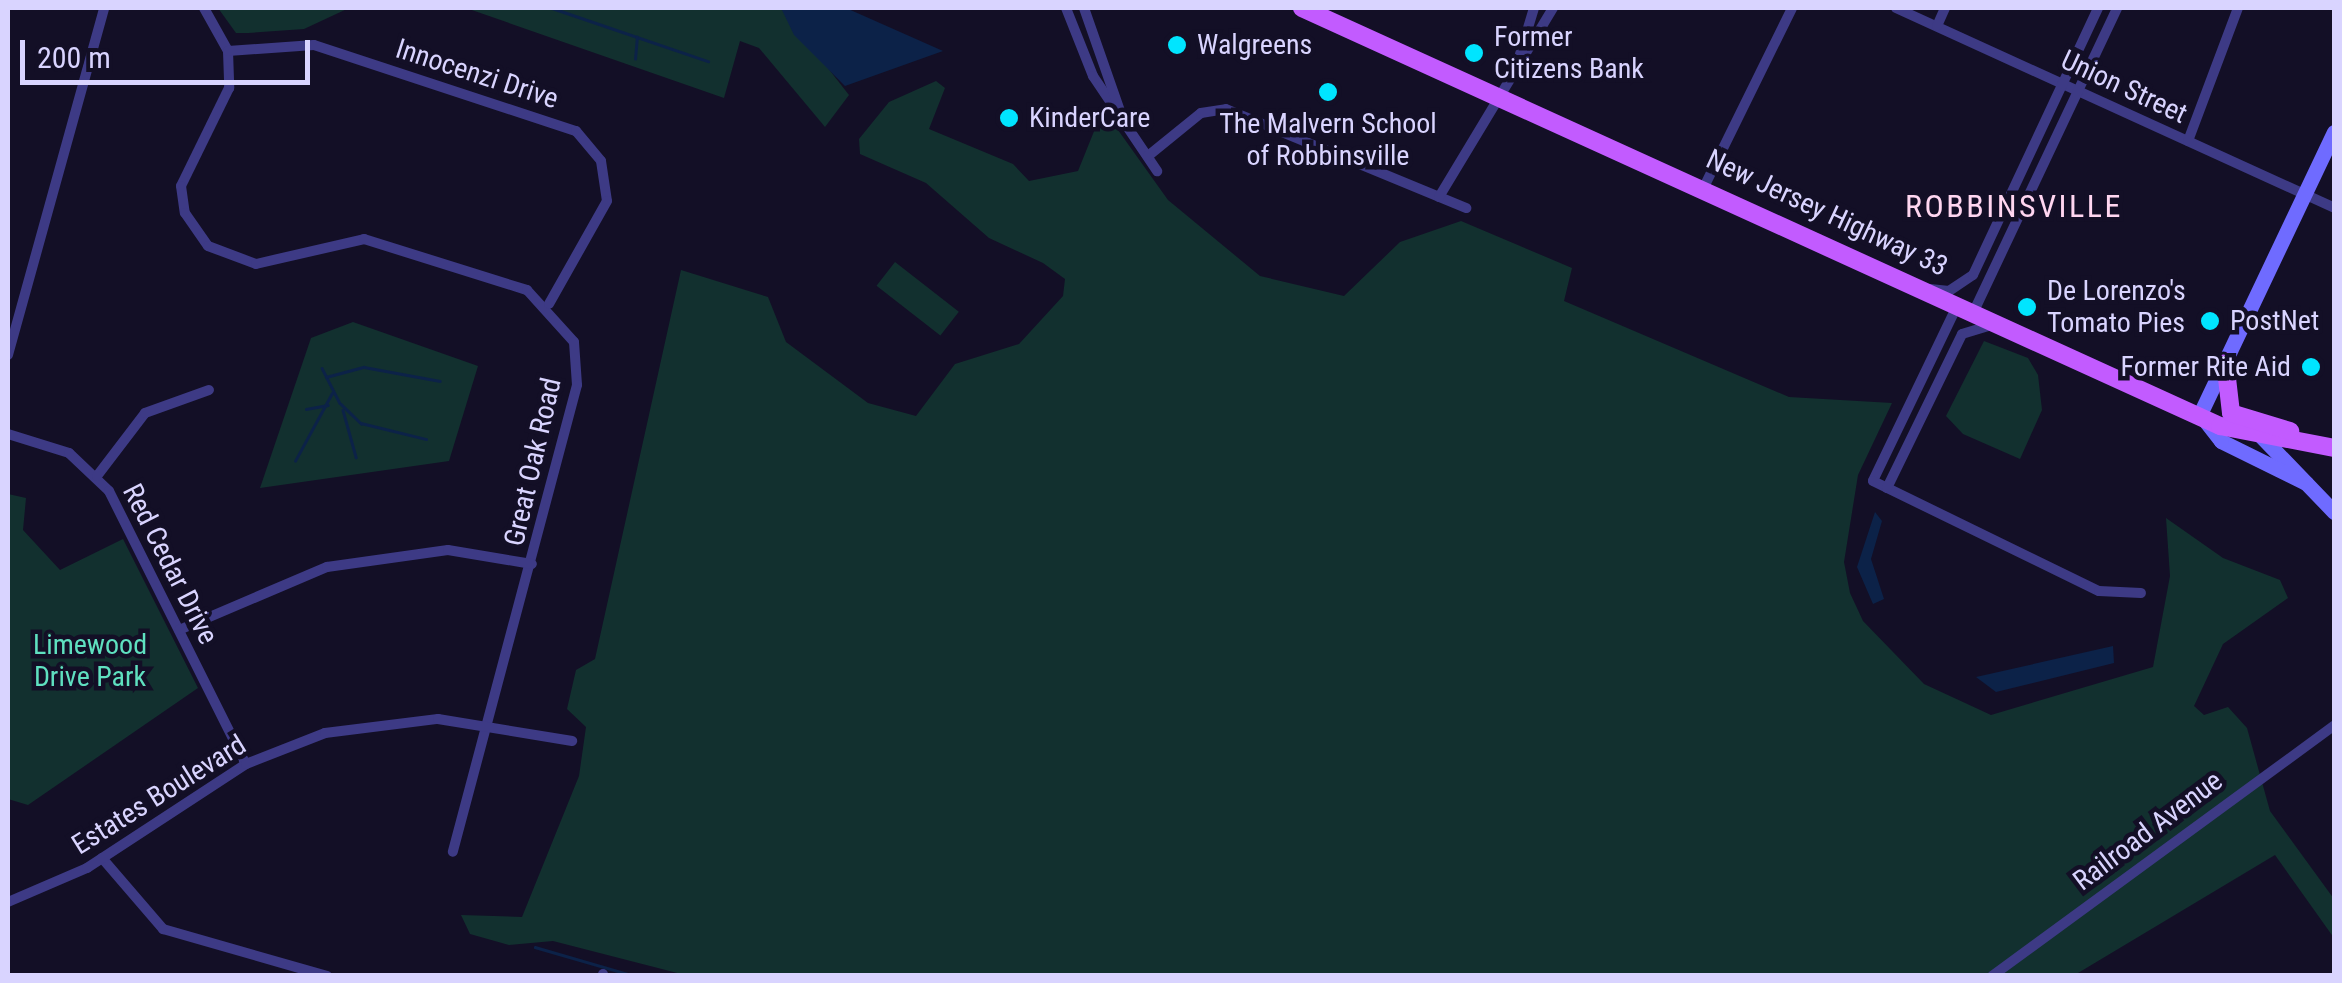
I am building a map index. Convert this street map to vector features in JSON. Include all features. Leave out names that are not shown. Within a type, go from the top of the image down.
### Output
[{"type":"main road","name":"New Jersey Highway 33","points":[[1302,8],[1704,186],[2200,414],[2262,438],[2334,448]]},
{"type":"main road","points":[[2226,361],[2224,399],[2246,420],[2334,438]]},
{"type":"street","points":[[8,355],[104,8]]},
{"type":"street","points":[[204,8],[228,51],[225,101],[192,148],[181,186],[191,226],[208,246],[256,264],[364,238],[549,304]]},
{"type":"street","points":[[1066,8],[1076,42],[1157,170]]},
{"type":"street","points":[[1084,8],[1124,122]]},
{"type":"street","points":[[1516,68],[1534,8]]},
{"type":"street","points":[[1440,196],[1554,8]]},
{"type":"street","points":[[1704,186],[1792,8]]},
{"type":"street","name":"Union Street","points":[[1896,8],[2334,208]]},
{"type":"street","points":[[1937,26],[1944,8]]},
{"type":"street","points":[[1923,287],[1949,291],[1973,274],[2098,8]]},
{"type":"street","points":[[2118,8],[1873,481],[2099,591],[2141,592]]},
{"type":"street","points":[[2188,141],[2238,8]]},
{"type":"street","name":"Innocenzi Drive","points":[[228,51],[314,45],[576,131],[601,161],[607,201],[549,304]]},
{"type":"street","points":[[1148,156],[1201,113],[1226,109],[1466,208]]},
{"type":"street","points":[[2306,483],[2221,441],[2200,414],[2334,132]]},
{"type":"street","name":"Great Oak Road","points":[[453,852],[493,723],[578,371],[568,328],[549,304]]},
{"type":"street","points":[[1887,488],[1962,334],[2008,326]]},
{"type":"street","points":[[97,476],[145,413],[209,390]]},
{"type":"street","points":[[2246,420],[2334,512]]},
{"type":"street","name":"Red Cedar Drive","points":[[8,434],[68,454],[97,476],[246,764]]},
{"type":"street","points":[[179,630],[328,567],[448,550],[532,564]]},
{"type":"street","name":"Estates Boulevard","points":[[8,902],[102,858],[246,764],[353,727],[493,723],[572,741]]},
{"type":"street","name":"Railroad Avenue","points":[[1992,976],[2334,726]]},
{"type":"street","points":[[102,858],[163,929],[326,976]]},
{"type":"street","points":[[276,976],[280,963]]},
{"type":"green space","points":[[218,8],[349,8],[304,29],[236,33]]},
{"type":"green space","points":[[466,8],[781,8],[849,95],[825,127],[759,48],[740,41],[724,98]]},
{"type":"green space","points":[[936,81],[945,88],[929,129],[1013,164],[1029,181],[1078,171],[1103,109],[1168,200],[1260,276],[1344,296],[1400,242],[1461,221],[1572,268],[1564,301],[1789,397],[1892,403],[1858,475],[1844,562],[1850,593],[1863,621],[1924,684],[1991,715],[2153,667],[2170,576],[2166,518],[2223,558],[2280,580],[2288,598],[2223,644],[2194,706],[2204,715],[2228,707],[2247,728],[2270,811],[2334,899],[2334,938],[2275,855],[2073,976],[689,976],[553,941],[509,945],[470,934],[461,915],[522,917],[579,776],[586,727],[567,709],[576,670],[595,659],[681,270],[768,297],[786,342],[868,403],[916,416],[955,364],[1019,344],[1063,296],[1065,279],[1043,263],[989,238],[926,183],[860,154],[859,139],[889,102]]},
{"type":"green space","points":[[895,262],[959,312],[940,336],[877,286]]},
{"type":"green space","points":[[353,322],[478,366],[449,461],[260,488],[311,338]]},
{"type":"green space","points":[[1984,341],[2028,358],[2038,375],[2042,410],[2020,459],[1963,434],[1946,416]]},
{"type":"green space","name":"Limewood Drive Park","points":[[8,494],[26,498],[23,530],[60,570],[123,539],[198,688],[28,805],[8,799]]},
{"type":"water","points":[[781,8],[846,8],[943,51],[845,86],[794,35]]},
{"type":"water","points":[[1875,512],[1882,521],[1871,559],[1884,599],[1873,604],[1857,567]]},
{"type":"water","points":[[2113,646],[2114,663],[1996,692],[1976,677]]},
{"type":"waterway","points":[[552,8],[708,61]]},
{"type":"waterway","points":[[635,59],[637,37]]},
{"type":"waterway","points":[[326,377],[364,367],[440,381]]},
{"type":"waterway","points":[[322,368],[340,403]]},
{"type":"waterway","points":[[295,461],[332,393]]},
{"type":"waterway","points":[[341,404],[361,423],[426,439]]},
{"type":"waterway","points":[[306,409],[328,405]]},
{"type":"waterway","points":[[343,410],[356,457]]},
{"type":"waterway","points":[[535,947],[635,976]]},
{"type":"place","name":"Walgreens","points":[[1177,45]]},
{"type":"place","name":"Former Citizens Bank","points":[[1474,53]]},
{"type":"place","name":"The Malvern School of Robbinsville","points":[[1328,92]]},
{"type":"place","name":"KinderCare","points":[[1009,118]]},
{"type":"place","name":"De Lorenzo's Tomato Pies","points":[[2027,307]]},
{"type":"place","name":"PostNet","points":[[2210,321]]},
{"type":"place","name":"Former Rite Aid","points":[[2311,367]]},
{"type":"district","name":"ROBBINSVILLE","points":[[2014,206]]}]
